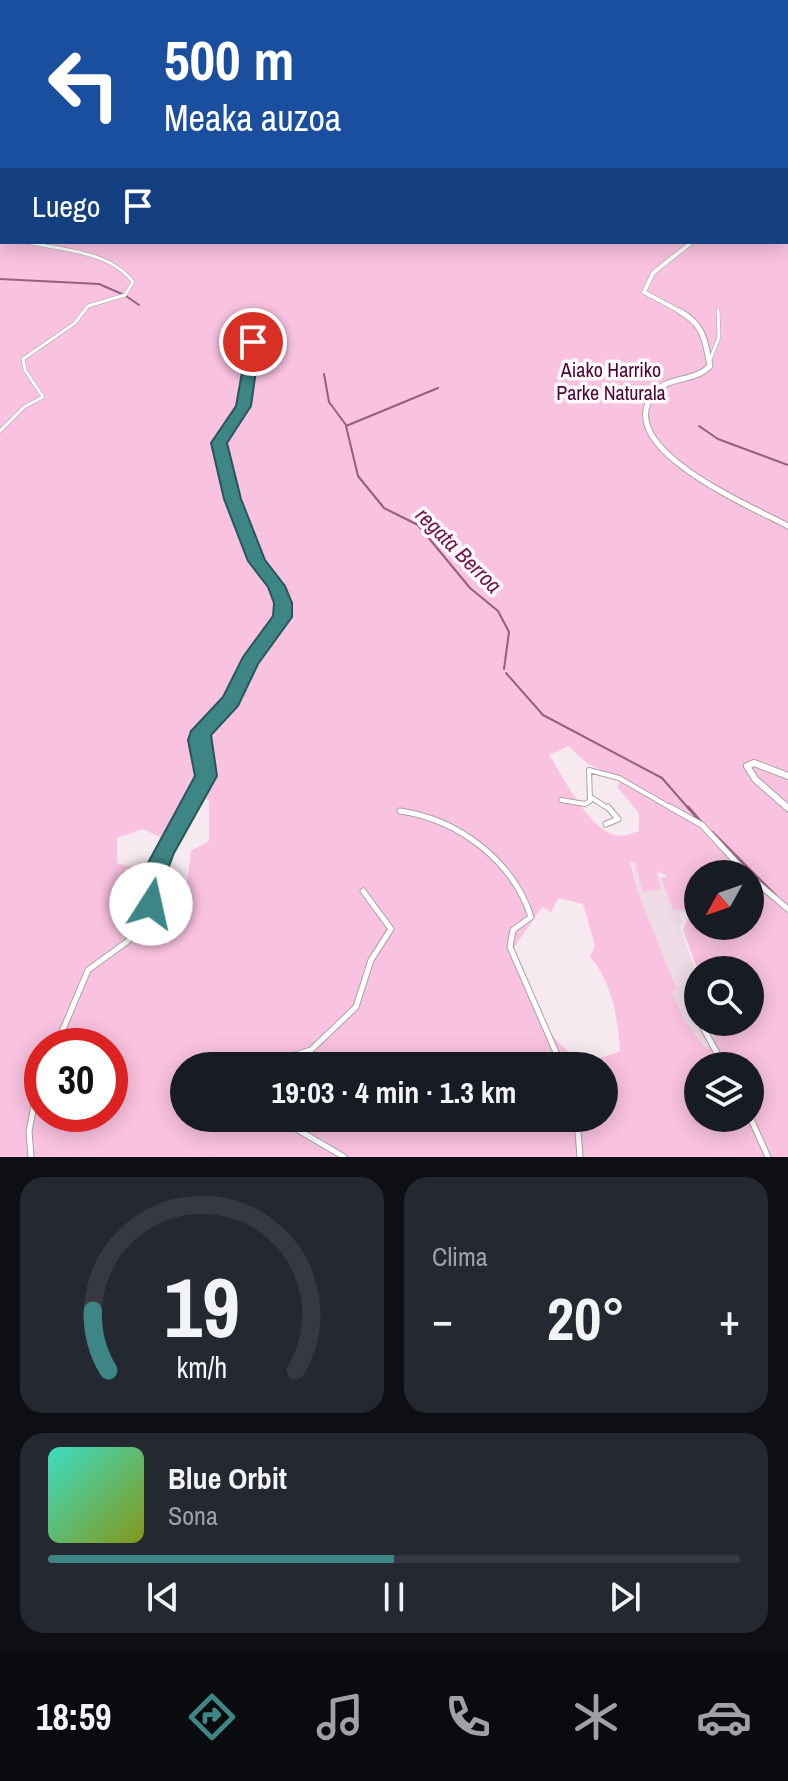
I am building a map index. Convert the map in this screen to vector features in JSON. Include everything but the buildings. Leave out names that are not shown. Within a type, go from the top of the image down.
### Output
[{"type":"street","points":[[0,431],[24,407],[43,397],[40,386],[25,371],[23,359],[75,323],[88,306],[125,295],[133,282],[126,270],[82,254],[35,244]]},
{"type":"street","points":[[689,244],[653,273],[644,292],[695,319],[704,332],[710,360]]},
{"type":"street","points":[[718,310],[719,337],[708,370],[701,375],[660,386],[649,402],[648,427],[663,450],[682,467],[788,526]]},
{"type":"street","points":[[65,1028],[75,1008],[81,980],[88,970],[128,941],[151,904],[154,874],[206,776],[198,740],[202,731],[231,701],[250,662],[283,617],[283,603],[276,586],[257,561],[232,499],[219,443],[243,406],[253,342]]},
{"type":"street","points":[[788,776],[754,763],[747,766],[755,779],[788,808]]},
{"type":"street","points":[[606,824],[618,819],[616,814],[592,798],[587,784],[589,770],[629,782],[702,825],[735,860]]},
{"type":"street","points":[[561,800],[585,804],[592,798]]},
{"type":"street","points":[[400,811],[449,823],[471,838],[514,882],[531,917],[513,930],[510,947],[556,1052]]},
{"type":"street","points":[[764,888],[788,909]]},
{"type":"street","points":[[305,1052],[311,1050],[356,1007],[371,960],[390,935],[391,929],[363,891]]},
{"type":"street","points":[[29,1132],[31,1157]]},
{"type":"street","points":[[302,1132],[344,1157]]},
{"type":"street","points":[[578,1132],[580,1157]]},
{"type":"street","points":[[757,1132],[768,1157]]},
{"type":"shaded area","points":[[651,861],[661,878],[679,876],[684,888],[684,912],[679,913],[682,924],[679,925],[690,956],[684,956],[684,1019],[671,991],[677,990],[638,892],[632,865]]},
{"type":"shaded area","points":[[696,1036],[715,1036],[718,1043],[714,1047],[704,1048]]},
{"type":"green space","name":"Aiako Harriko Parke Naturala","points":[[0,244],[788,244],[788,1157],[0,1157]],"holes":[[[568,746],[588,764],[621,780],[617,787],[639,813],[639,831],[620,836],[598,826],[579,803],[549,755]],[[201,793],[209,801],[209,841],[191,851],[186,892],[171,901],[153,873],[117,863],[117,838],[143,829],[168,841]],[[684,860],[764,860],[764,940],[687,940],[693,956],[764,956],[764,1036],[714,1036],[714,1047],[704,1047],[696,1036],[684,1036],[684,1019],[671,991],[677,990],[638,892],[630,862],[635,863],[643,892],[661,889],[656,871],[668,876],[661,878],[673,910],[684,909]],[[558,898],[583,904],[595,945],[590,957],[604,977],[615,1014],[620,1051],[617,1052],[618,1132],[170,1132],[170,1052],[571,1052],[549,1030],[513,949],[542,907],[551,912]]]},
{"type":"waterway","points":[[0,279],[99,284],[122,294]]},
{"type":"waterway","points":[[126,296],[139,305]]},
{"type":"waterway","points":[[324,374],[329,402],[346,425]]},
{"type":"waterway","name":"regata Berroa","points":[[438,388],[346,426],[358,476],[384,508],[418,525],[470,588],[498,611],[509,632],[504,669]]},
{"type":"waterway","points":[[699,426],[718,439],[788,465]]},
{"type":"waterway","name":"regata Berroa","points":[[506,673],[543,715],[662,778],[689,809]]},
{"type":"waterway","name":"regata Berroa","points":[[688,807],[701,822]]},
{"type":"waterway","name":"regata Berroa","points":[[712,832],[775,895]]},
{"type":"route","points":[[151,904],[154,874],[174,829],[206,776],[198,740],[202,731],[231,701],[250,662],[283,617],[283,603],[276,586],[257,561],[232,499],[219,443],[241,412],[253,342]]}]
